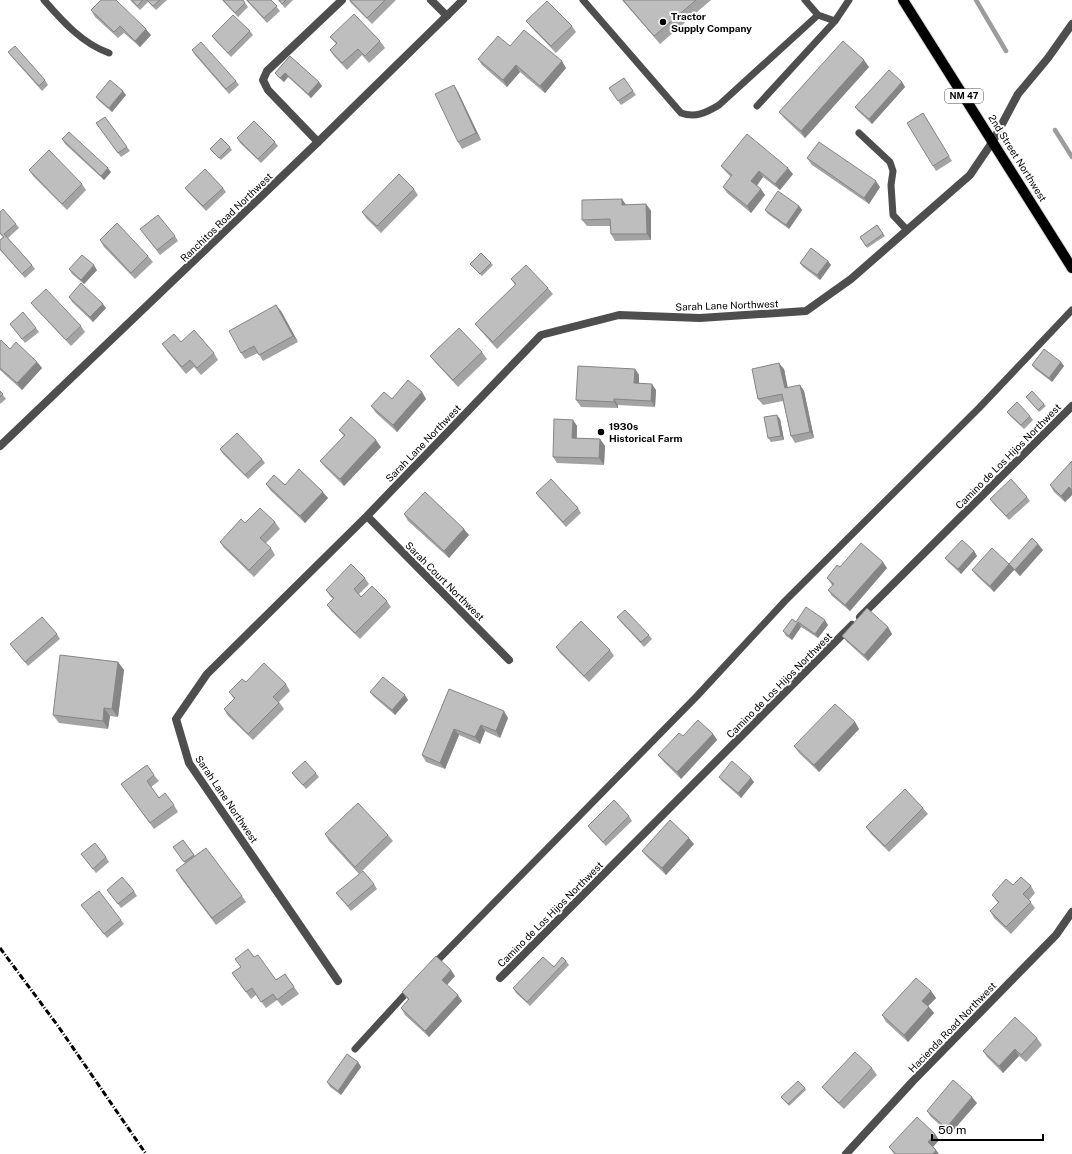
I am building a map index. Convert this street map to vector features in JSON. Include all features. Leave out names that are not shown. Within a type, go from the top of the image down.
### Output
[{"type":"main road","name":"2nd Street Northwest","points":[[903,0],[1072,268]]},
{"type":"street","points":[[318,142],[268,90],[263,80],[267,71],[342,0]]},
{"type":"street","points":[[431,0],[447,16]]},
{"type":"street","name":"Ranchitos Road Northwest","points":[[0,446],[318,142],[463,0]]},
{"type":"street","name":"Sarah Lane Northwest","points":[[338,982],[189,764],[176,719],[207,674],[367,516],[541,335],[619,315],[700,318],[806,311],[851,279],[970,175],[993,141],[1018,94],[1048,58],[1072,24]]},
{"type":"street","name":"Camino de Los Hijos Northwest","points":[[500,978],[1072,406]]},
{"type":"street","name":"Sarah Court Northwest","points":[[367,516],[509,660]]},
{"type":"street","name":"Hacienda Road Northwest","points":[[846,1154],[913,1081],[1056,935],[1072,912]]},
{"type":"lane","points":[[44,0],[69,27],[96,49],[109,53]]},
{"type":"lane","points":[[583,0],[681,113],[689,116],[703,114],[719,105],[818,15]]},
{"type":"lane","points":[[805,0],[818,15],[836,21]]},
{"type":"lane","points":[[757,106],[836,21],[849,0]]},
{"type":"lane","points":[[859,133],[890,162],[893,171],[891,185],[893,215],[907,230]]},
{"type":"lane","points":[[426,972],[692,702],[785,602],[979,408],[1072,310]]},
{"type":"lane","points":[[355,1049],[415,983]]},
{"type":"building","points":[[101,0],[116,0],[146,29],[135,41],[120,26],[114,32],[91,10]]},
{"type":"building","points":[[132,0],[143,0],[137,6]]},
{"type":"building","points":[[147,0],[160,0],[153,6]]},
{"type":"building","points":[[223,0],[243,0],[245,3],[235,13]]},
{"type":"building","points":[[247,0],[271,0],[277,6],[264,18]]},
{"type":"building","points":[[279,0],[286,0],[282,4]]},
{"type":"building","points":[[350,0],[385,0],[367,18]]},
{"type":"building","name":"Tractor Supply Company","points":[[623,0],[696,0],[654,36]]},
{"type":"building","points":[[547,1],[572,26],[551,46],[526,21]]},
{"type":"building","points":[[354,14],[380,41],[365,56],[358,49],[342,63],[330,50],[337,43],[330,37]]},
{"type":"building","points":[[233,15],[250,31],[228,53],[212,36]]},
{"type":"building","points":[[524,30],[562,61],[540,86],[516,65],[503,80],[478,59],[498,36],[510,46]]},
{"type":"building","points":[[843,41],[864,60],[801,131],[779,112]]},
{"type":"building","points":[[201,42],[236,81],[226,89],[192,50]]},
{"type":"building","points":[[15,46],[45,80],[39,86],[8,52]]},
{"type":"building","points":[[290,56],[319,82],[308,94],[285,73],[280,78],[275,73]]},
{"type":"building","points":[[889,70],[902,82],[869,119],[855,107]]},
{"type":"building","points":[[624,78],[633,91],[618,101],[609,88]]},
{"type":"building","points":[[110,80],[123,91],[109,108],[96,97]]},
{"type":"building","points":[[454,85],[476,133],[458,142],[435,94]]},
{"type":"building","points":[[923,113],[949,156],[933,166],[907,123]]},
{"type":"building","points":[[105,117],[127,147],[118,153],[96,123]]},
{"type":"building","points":[[254,121],[275,142],[258,159],[237,138]]},
{"type":"building","points":[[69,132],[108,168],[101,176],[62,139]]},
{"type":"building","points":[[747,134],[788,168],[775,184],[759,171],[751,181],[761,189],[747,206],[723,187],[732,175],[721,166]]},
{"type":"building","points":[[221,138],[230,147],[219,158],[210,149]]},
{"type":"building","points":[[819,142],[876,181],[864,198],[807,158]]},
{"type":"building","points":[[49,150],[82,184],[62,204],[29,170]]},
{"type":"building","points":[[205,169],[223,188],[203,206],[185,188]]},
{"type":"building","points":[[399,174],[414,189],[377,226],[362,212]]},
{"type":"building","points":[[778,191],[799,206],[786,225],[765,210]]},
{"type":"building","points":[[622,199],[622,205],[646,204],[647,234],[611,234],[610,219],[582,220],[582,200]]},
{"type":"building","points":[[3,209],[16,224],[4,234],[32,265],[22,274],[0,249],[0,240],[4,237],[0,233],[0,212]]},
{"type":"building","points":[[158,215],[175,236],[157,250],[140,229]]},
{"type":"building","points":[[117,223],[148,256],[131,273],[100,240]]},
{"type":"building","points":[[877,225],[883,234],[866,246],[860,237]]},
{"type":"building","points":[[811,248],[828,261],[817,275],[800,263]]},
{"type":"building","points":[[481,253],[491,263],[480,274],[470,264]]},
{"type":"building","points":[[82,255],[94,265],[81,280],[69,269]]},
{"type":"building","points":[[526,265],[548,288],[493,342],[475,324],[516,284],[511,279]]},
{"type":"building","points":[[81,283],[103,304],[90,317],[69,297]]},
{"type":"building","points":[[46,289],[81,326],[66,340],[31,303]]},
{"type":"building","points":[[276,305],[293,336],[259,355],[254,346],[241,353],[229,331]]},
{"type":"building","points":[[23,312],[36,328],[22,339],[10,324]]},
{"type":"building","points":[[459,328],[482,352],[453,380],[430,356]]},
{"type":"building","points":[[194,330],[214,353],[197,368],[190,360],[182,367],[162,344],[174,334],[181,342]]},
{"type":"building","points":[[1,340],[10,349],[16,342],[37,362],[17,383],[0,368]]},
{"type":"building","points":[[1044,349],[1061,362],[1049,378],[1032,365]]},
{"type":"building","points":[[779,363],[785,388],[800,385],[810,432],[791,436],[782,394],[758,399],[752,369]]},
{"type":"building","points":[[578,366],[635,369],[634,383],[652,384],[651,401],[614,399],[614,402],[576,400]]},
{"type":"building","points":[[408,380],[422,392],[393,425],[371,406],[384,392],[392,399]]},
{"type":"building","points":[[1032,391],[1044,404],[1038,410],[1026,397]]},
{"type":"building","points":[[1017,402],[1030,416],[1021,425],[1007,412]]},
{"type":"building","points":[[777,415],[781,436],[768,438],[764,417]]},
{"type":"building","points":[[351,417],[376,440],[340,479],[320,461],[345,435],[339,430]]},
{"type":"building","points":[[554,419],[573,420],[572,438],[600,439],[599,458],[553,457]]},
{"type":"building","points":[[237,433],[262,459],[245,475],[220,449]]},
{"type":"building","points":[[1072,461],[1072,490],[1069,487],[1061,496],[1050,485]]},
{"type":"building","points":[[299,469],[323,492],[300,516],[266,484],[274,475],[285,485]]},
{"type":"building","points":[[551,479],[578,508],[563,522],[536,493]]},
{"type":"building","points":[[1011,479],[1027,497],[1006,516],[990,499]]},
{"type":"building","points":[[425,492],[464,529],[444,551],[404,514]]},
{"type":"building","points":[[260,508],[275,522],[260,538],[271,548],[249,570],[220,542],[241,519],[245,523]]},
{"type":"building","points":[[1032,538],[1038,544],[1015,570],[1009,564]]},
{"type":"building","points":[[962,540],[974,551],[958,569],[945,558]]},
{"type":"building","points":[[861,543],[883,562],[845,605],[828,590],[834,584],[827,578],[837,565],[840,567]]},
{"type":"building","points":[[992,548],[1009,564],[990,586],[972,570]]},
{"type":"building","points":[[351,564],[365,578],[354,589],[361,597],[372,586],[387,601],[355,633],[327,605],[334,598],[326,590]]},
{"type":"building","points":[[806,607],[825,620],[815,634],[798,622],[789,636],[783,631],[792,619],[796,622]]},
{"type":"building","points":[[867,608],[888,627],[864,655],[842,636]]},
{"type":"building","points":[[625,610],[649,635],[641,642],[617,617]]},
{"type":"building","points":[[42,617],[57,634],[25,662],[10,644]]},
{"type":"building","points":[[581,621],[610,650],[584,676],[556,647]]},
{"type":"building","points":[[60,655],[118,662],[112,709],[104,708],[103,721],[53,715]]},
{"type":"building","points":[[264,663],[286,684],[273,697],[279,703],[248,734],[224,709],[235,698],[229,692],[242,679],[246,682]]},
{"type":"building","points":[[383,677],[405,695],[392,710],[370,692]]},
{"type":"building","points":[[449,689],[504,711],[496,731],[481,725],[475,737],[454,729],[440,763],[422,755]]},
{"type":"building","points":[[835,704],[855,722],[814,765],[794,746]]},
{"type":"building","points":[[698,720],[713,734],[677,772],[658,755],[679,733],[683,736]]},
{"type":"building","points":[[305,761],[316,773],[303,785],[292,773]]},
{"type":"building","points":[[732,761],[751,778],[738,793],[719,777]]},
{"type":"building","points":[[147,765],[154,775],[147,781],[159,798],[165,793],[174,805],[150,823],[121,784]]},
{"type":"building","points":[[905,789],[923,808],[885,846],[866,827]]},
{"type":"building","points":[[614,800],[629,816],[603,842],[588,826]]},
{"type":"building","points":[[358,803],[388,835],[355,867],[325,834]]},
{"type":"building","points":[[670,820],[689,838],[662,868],[642,851]]},
{"type":"building","points":[[183,840],[194,855],[184,862],[173,847]]},
{"type":"building","points":[[95,843],[106,857],[93,869],[81,854]]},
{"type":"building","points":[[206,848],[242,896],[212,918],[176,870]]},
{"type":"building","points":[[363,871],[374,884],[348,906],[336,893]]},
{"type":"building","points":[[122,877],[134,891],[118,904],[107,890]]},
{"type":"building","points":[[1021,877],[1031,886],[1023,894],[1031,902],[1006,927],[990,911],[999,902],[992,895],[1006,879],[1013,885]]},
{"type":"building","points":[[99,891],[121,920],[104,934],[81,905]]},
{"type":"building","points":[[248,949],[254,957],[258,955],[276,980],[285,974],[294,987],[277,1000],[273,994],[261,1002],[252,988],[246,992],[232,973],[241,967],[235,959]]},
{"type":"building","points":[[436,956],[451,970],[442,980],[458,995],[425,1031],[401,1008],[409,999],[402,992]]},
{"type":"building","points":[[543,957],[554,967],[562,957],[566,961],[527,1002],[513,988]]},
{"type":"building","points":[[916,978],[931,991],[922,1001],[929,1007],[904,1035],[882,1015]]},
{"type":"building","points":[[1015,1017],[1037,1038],[1021,1055],[1015,1049],[999,1066],[983,1051]]},
{"type":"building","points":[[855,1052],[872,1068],[839,1103],[822,1087]]},
{"type":"building","points":[[347,1054],[358,1062],[338,1091],[327,1082]]},
{"type":"building","points":[[953,1080],[972,1097],[946,1128],[927,1111]]},
{"type":"building","points":[[798,1081],[805,1088],[788,1104],[781,1097]]},
{"type":"building","points":[[917,1117],[935,1134],[928,1142],[936,1150],[933,1154],[896,1154],[889,1147]]},
{"type":"waterway","points":[[976,0],[1006,51]]},
{"type":"waterway","points":[[1055,130],[1072,157]]},
{"type":"railway","points":[[0,948],[58,1026],[146,1154]]},
{"type":"place","name":"Tractor Supply Company","points":[[663,22]]},
{"type":"place","name":"1930s Historical Farm","points":[[601,432]]}]
